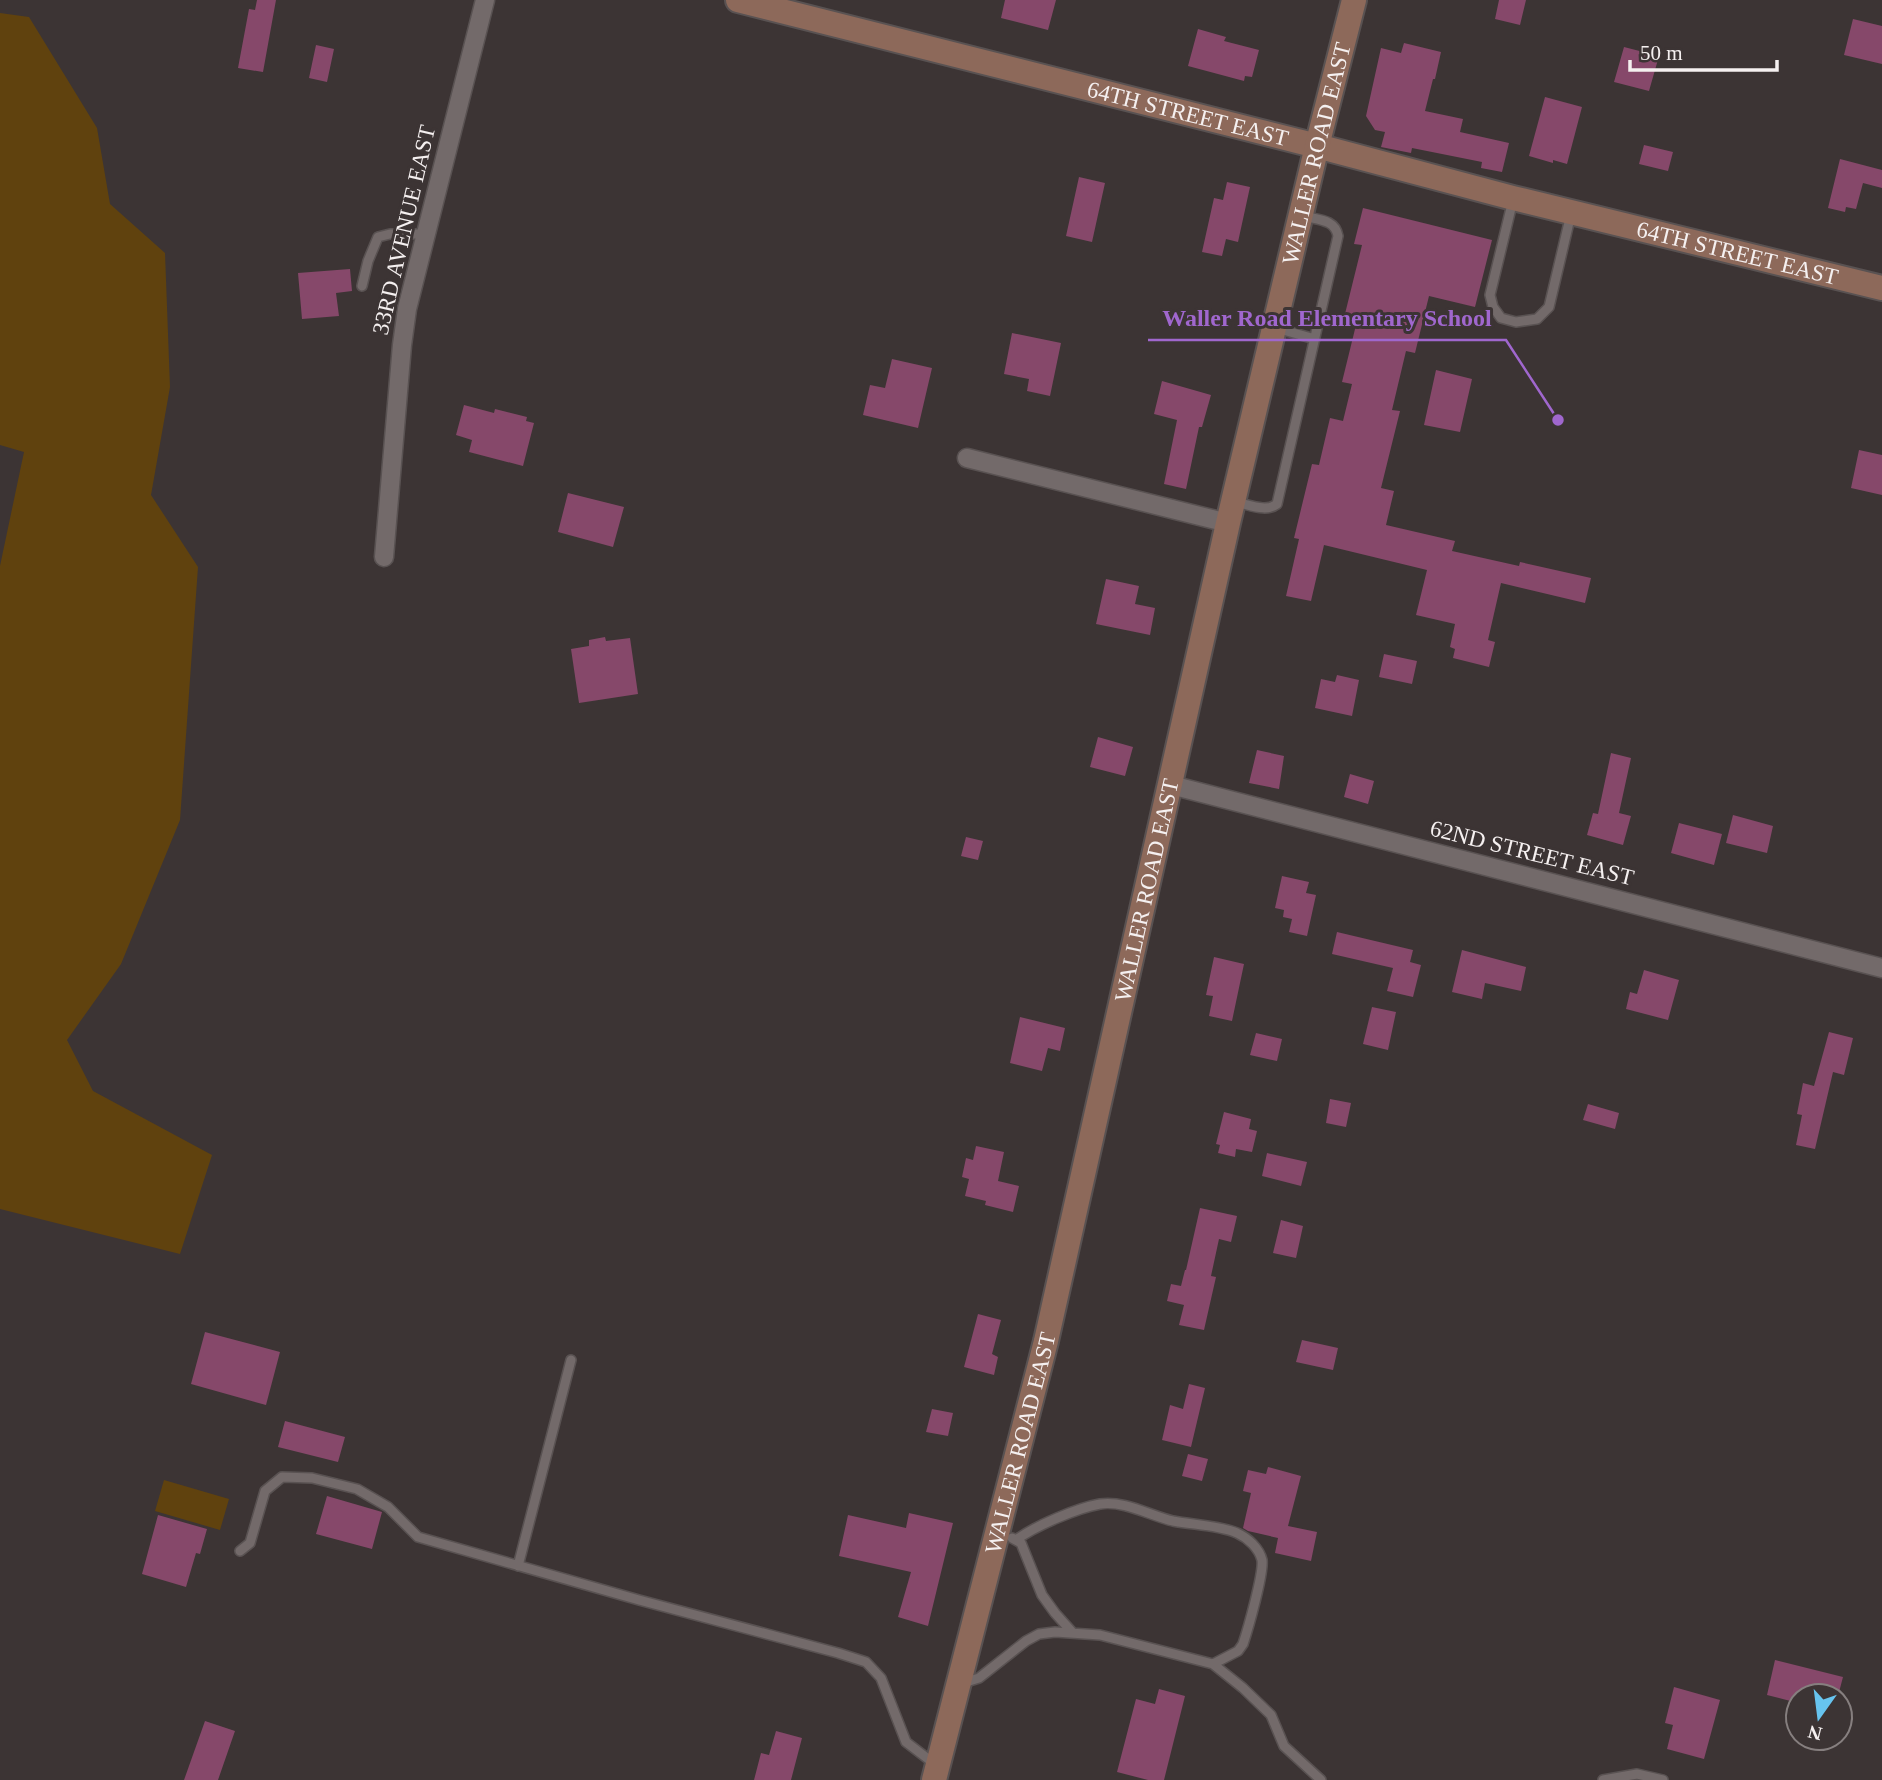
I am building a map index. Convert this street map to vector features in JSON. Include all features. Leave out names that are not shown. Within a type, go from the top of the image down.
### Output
[{"type":"street","name":"33RD AVENUE EAST","points":[[384,557],[407,309],[485,0]]},
{"type":"street","name":"64TH STREET EAST","points":[[738,0],[1513,198],[1882,288]]},
{"type":"street","name":"WALLER ROAD EAST","points":[[936,1773],[958,1685],[1007,1536],[1046,1342],[1231,512],[1354,0]]},
{"type":"street","points":[[967,458],[1231,512]]},
{"type":"street","name":"62ND STREET EAST","points":[[1171,785],[1882,968]]},
{"type":"lane","points":[[1513,198],[1490,295],[1493,307],[1501,318],[1516,322],[1537,319],[1549,307],[1572,212]]},
{"type":"lane","points":[[1231,512],[1272,508],[1277,504],[1338,236],[1337,227],[1331,223],[1301,216]]},
{"type":"lane","points":[[362,286],[378,237],[390,234],[425,234]]},
{"type":"lane","points":[[1274,328],[1315,339]]},
{"type":"lane","points":[[518,1566],[571,1360]]},
{"type":"lane","points":[[240,1551],[250,1543],[265,1491],[282,1477],[312,1478],[357,1489],[388,1507],[418,1537],[866,1662],[881,1678],[906,1742],[936,1773]]},
{"type":"lane","points":[[1007,1536],[1026,1532],[1074,1512],[1102,1504],[1119,1505],[1172,1521],[1233,1531],[1244,1537],[1251,1542],[1262,1560],[1261,1573],[1243,1644],[1238,1651],[1213,1664]]},
{"type":"lane","points":[[1007,1536],[1021,1543],[1042,1595],[1072,1632]]},
{"type":"lane","points":[[958,1685],[979,1678],[1026,1641],[1039,1634],[1055,1632],[1100,1635],[1213,1664],[1271,1715],[1284,1746],[1321,1780]]},
{"type":"lane","points":[[1603,1780],[1637,1774],[1663,1780]]},
{"type":"shaded area","points":[[0,13],[29,17],[97,128],[110,204],[165,253],[170,387],[151,495],[198,567],[180,820],[121,964],[67,1040],[93,1091],[212,1155],[180,1254],[0,1209],[0,566],[24,452],[0,445]]},
{"type":"shaded area","points":[[164,1480],[229,1499],[220,1530],[155,1511]]},
{"type":"building","points":[[257,0],[276,0],[263,72],[238,68],[249,9],[255,10]]},
{"type":"building","points":[[1005,0],[1056,0],[1048,30],[1001,18]]},
{"type":"building","points":[[1499,0],[1526,0],[1520,25],[1495,19]]},
{"type":"building","points":[[1853,19],[1882,26],[1882,64],[1844,55]]},
{"type":"building","points":[[1198,29],[1226,37],[1224,41],[1259,50],[1252,77],[1245,76],[1244,81],[1188,66]]},
{"type":"building","points":[[1404,43],[1441,52],[1425,111],[1463,119],[1460,132],[1509,143],[1502,172],[1481,168],[1482,162],[1412,148],[1411,153],[1381,147],[1385,132],[1375,130],[1366,116],[1381,48],[1401,53]]},
{"type":"building","points":[[316,45],[334,49],[327,82],[309,78]]},
{"type":"building","points":[[1624,47],[1659,56],[1649,91],[1614,82]]},
{"type":"building","points":[[1545,97],[1582,107],[1567,164],[1529,156]]},
{"type":"building","points":[[1644,145],[1673,152],[1668,171],[1639,164]]},
{"type":"building","points":[[1840,159],[1882,170],[1882,188],[1863,183],[1856,209],[1846,207],[1845,212],[1828,208]]},
{"type":"building","points":[[1079,177],[1105,183],[1092,242],[1066,236]]},
{"type":"building","points":[[1227,182],[1250,187],[1238,242],[1226,239],[1222,256],[1202,252],[1214,198],[1223,200]]},
{"type":"building","points":[[1363,208],[1492,240],[1475,307],[1429,296],[1415,353],[1406,351],[1392,410],[1400,411],[1381,488],[1394,491],[1386,525],[1455,541],[1452,551],[1519,566],[1520,562],[1591,578],[1585,603],[1501,583],[1488,640],[1495,642],[1489,667],[1453,658],[1455,649],[1450,647],[1455,624],[1416,615],[1427,570],[1324,545],[1311,601],[1286,596],[1299,539],[1294,538],[1312,464],[1319,465],[1330,418],[1343,421],[1352,384],[1342,382],[1356,325],[1343,322],[1362,245],[1354,244]]},
{"type":"building","points":[[350,269],[352,291],[336,293],[339,316],[302,319],[298,273]]},
{"type":"building","points":[[1012,333],[1061,343],[1050,396],[1027,391],[1029,379],[1004,374]]},
{"type":"building","points":[[892,359],[932,368],[918,428],[863,415],[870,385],[885,388]]},
{"type":"building","points":[[1436,370],[1472,379],[1460,432],[1424,425]]},
{"type":"building","points":[[1162,381],[1211,395],[1202,427],[1199,427],[1186,489],[1164,484],[1177,420],[1154,414]]},
{"type":"building","points":[[464,405],[494,413],[495,409],[527,417],[526,421],[534,423],[523,466],[469,452],[472,440],[456,435]]},
{"type":"building","points":[[1859,450],[1882,455],[1882,495],[1851,488]]},
{"type":"building","points":[[568,493],[624,507],[613,547],[558,532]]},
{"type":"building","points":[[1106,579],[1139,586],[1135,604],[1155,608],[1150,635],[1096,624]]},
{"type":"building","points":[[605,637],[606,641],[630,638],[638,694],[579,703],[571,649],[589,646],[589,640]]},
{"type":"building","points":[[1384,654],[1417,661],[1412,684],[1379,677]]},
{"type":"building","points":[[1337,675],[1359,680],[1352,716],[1315,708],[1321,679],[1335,682]]},
{"type":"building","points":[[1098,737],[1133,747],[1125,776],[1090,767]]},
{"type":"building","points":[[1257,750],[1284,756],[1279,789],[1249,783]]},
{"type":"building","points":[[1611,753],[1631,758],[1619,813],[1631,816],[1623,845],[1587,835],[1593,813],[1598,814]]},
{"type":"building","points":[[1350,774],[1374,781],[1368,804],[1344,797]]},
{"type":"building","points":[[1733,815],[1773,826],[1767,853],[1726,843]]},
{"type":"building","points":[[1679,823],[1722,834],[1714,865],[1671,853]]},
{"type":"building","points":[[966,837],[983,841],[978,860],[961,856]]},
{"type":"building","points":[[1282,876],[1309,882],[1306,893],[1316,895],[1307,936],[1289,932],[1292,919],[1283,917],[1284,910],[1275,908]]},
{"type":"building","points":[[1337,932],[1413,950],[1410,962],[1421,965],[1413,997],[1387,991],[1393,968],[1332,954]]},
{"type":"building","points":[[1462,950],[1526,967],[1521,991],[1485,983],[1482,999],[1452,992]]},
{"type":"building","points":[[1214,957],[1244,964],[1232,1021],[1209,1016],[1213,996],[1206,995]]},
{"type":"building","points":[[1644,970],[1679,980],[1668,1020],[1626,1009],[1630,992],[1637,994]]},
{"type":"building","points":[[1372,1007],[1396,1012],[1388,1050],[1363,1044]]},
{"type":"building","points":[[1020,1017],[1065,1028],[1060,1051],[1048,1048],[1042,1071],[1010,1063]]},
{"type":"building","points":[[1829,1032],[1853,1038],[1844,1075],[1833,1072],[1815,1149],[1796,1145],[1802,1115],[1797,1114],[1803,1083],[1814,1086]]},
{"type":"building","points":[[1256,1033],[1282,1039],[1277,1061],[1250,1055]]},
{"type":"building","points":[[1330,1099],[1351,1103],[1346,1127],[1326,1123]]},
{"type":"building","points":[[1588,1104],[1619,1113],[1615,1129],[1583,1120]]},
{"type":"building","points":[[1224,1112],[1251,1119],[1249,1129],[1257,1131],[1252,1152],[1236,1149],[1235,1157],[1218,1153],[1220,1145],[1216,1144]]},
{"type":"building","points":[[976,1146],[1004,1152],[998,1181],[1019,1186],[1013,1212],[985,1205],[986,1201],[965,1196],[969,1179],[962,1177],[966,1158],[973,1160]]},
{"type":"building","points":[[1267,1153],[1307,1162],[1301,1186],[1262,1176]]},
{"type":"building","points":[[1200,1208],[1237,1216],[1231,1242],[1219,1239],[1211,1276],[1216,1277],[1204,1330],[1179,1325],[1184,1305],[1167,1301],[1171,1284],[1181,1286]]},
{"type":"building","points":[[1281,1220],[1303,1226],[1296,1258],[1273,1253]]},
{"type":"building","points":[[978,1314],[1001,1320],[992,1354],[998,1357],[994,1375],[964,1367]]},
{"type":"building","points":[[205,1332],[280,1352],[266,1405],[191,1384]]},
{"type":"building","points":[[1302,1340],[1338,1348],[1333,1370],[1296,1362]]},
{"type":"building","points":[[1189,1384],[1205,1388],[1191,1447],[1162,1440],[1170,1405],[1183,1409]]},
{"type":"building","points":[[932,1409],[953,1413],[948,1436],[926,1432]]},
{"type":"building","points":[[285,1421],[345,1437],[338,1462],[278,1447]]},
{"type":"building","points":[[1188,1454],[1208,1459],[1202,1481],[1182,1476]]},
{"type":"building","points":[[1268,1467],[1301,1476],[1288,1526],[1317,1532],[1311,1561],[1275,1553],[1278,1538],[1243,1528],[1251,1493],[1243,1491],[1248,1470],[1266,1474]]},
{"type":"building","points":[[327,1496],[382,1512],[372,1549],[316,1534]]},
{"type":"building","points":[[909,1513],[953,1523],[928,1626],[898,1617],[911,1572],[839,1556],[848,1515],[906,1528]]},
{"type":"building","points":[[158,1515],[207,1529],[200,1554],[196,1553],[186,1587],[142,1574]]},
{"type":"building","points":[[1775,1660],[1843,1677],[1842,1682],[1784,1682],[1784,1699],[1767,1695]]},
{"type":"building","points":[[1674,1687],[1720,1700],[1704,1759],[1667,1749],[1673,1725],[1665,1723]]},
{"type":"building","points":[[1159,1689],[1185,1696],[1164,1780],[1148,1780],[1117,1772],[1136,1699],[1155,1704]]},
{"type":"building","points":[[205,1721],[235,1731],[218,1780],[184,1780]]},
{"type":"building","points":[[776,1731],[802,1738],[791,1780],[754,1780],[761,1753],[769,1755]]},
{"type":"place","name":"Waller Road Elementary School","points":[[1558,420]]}]
